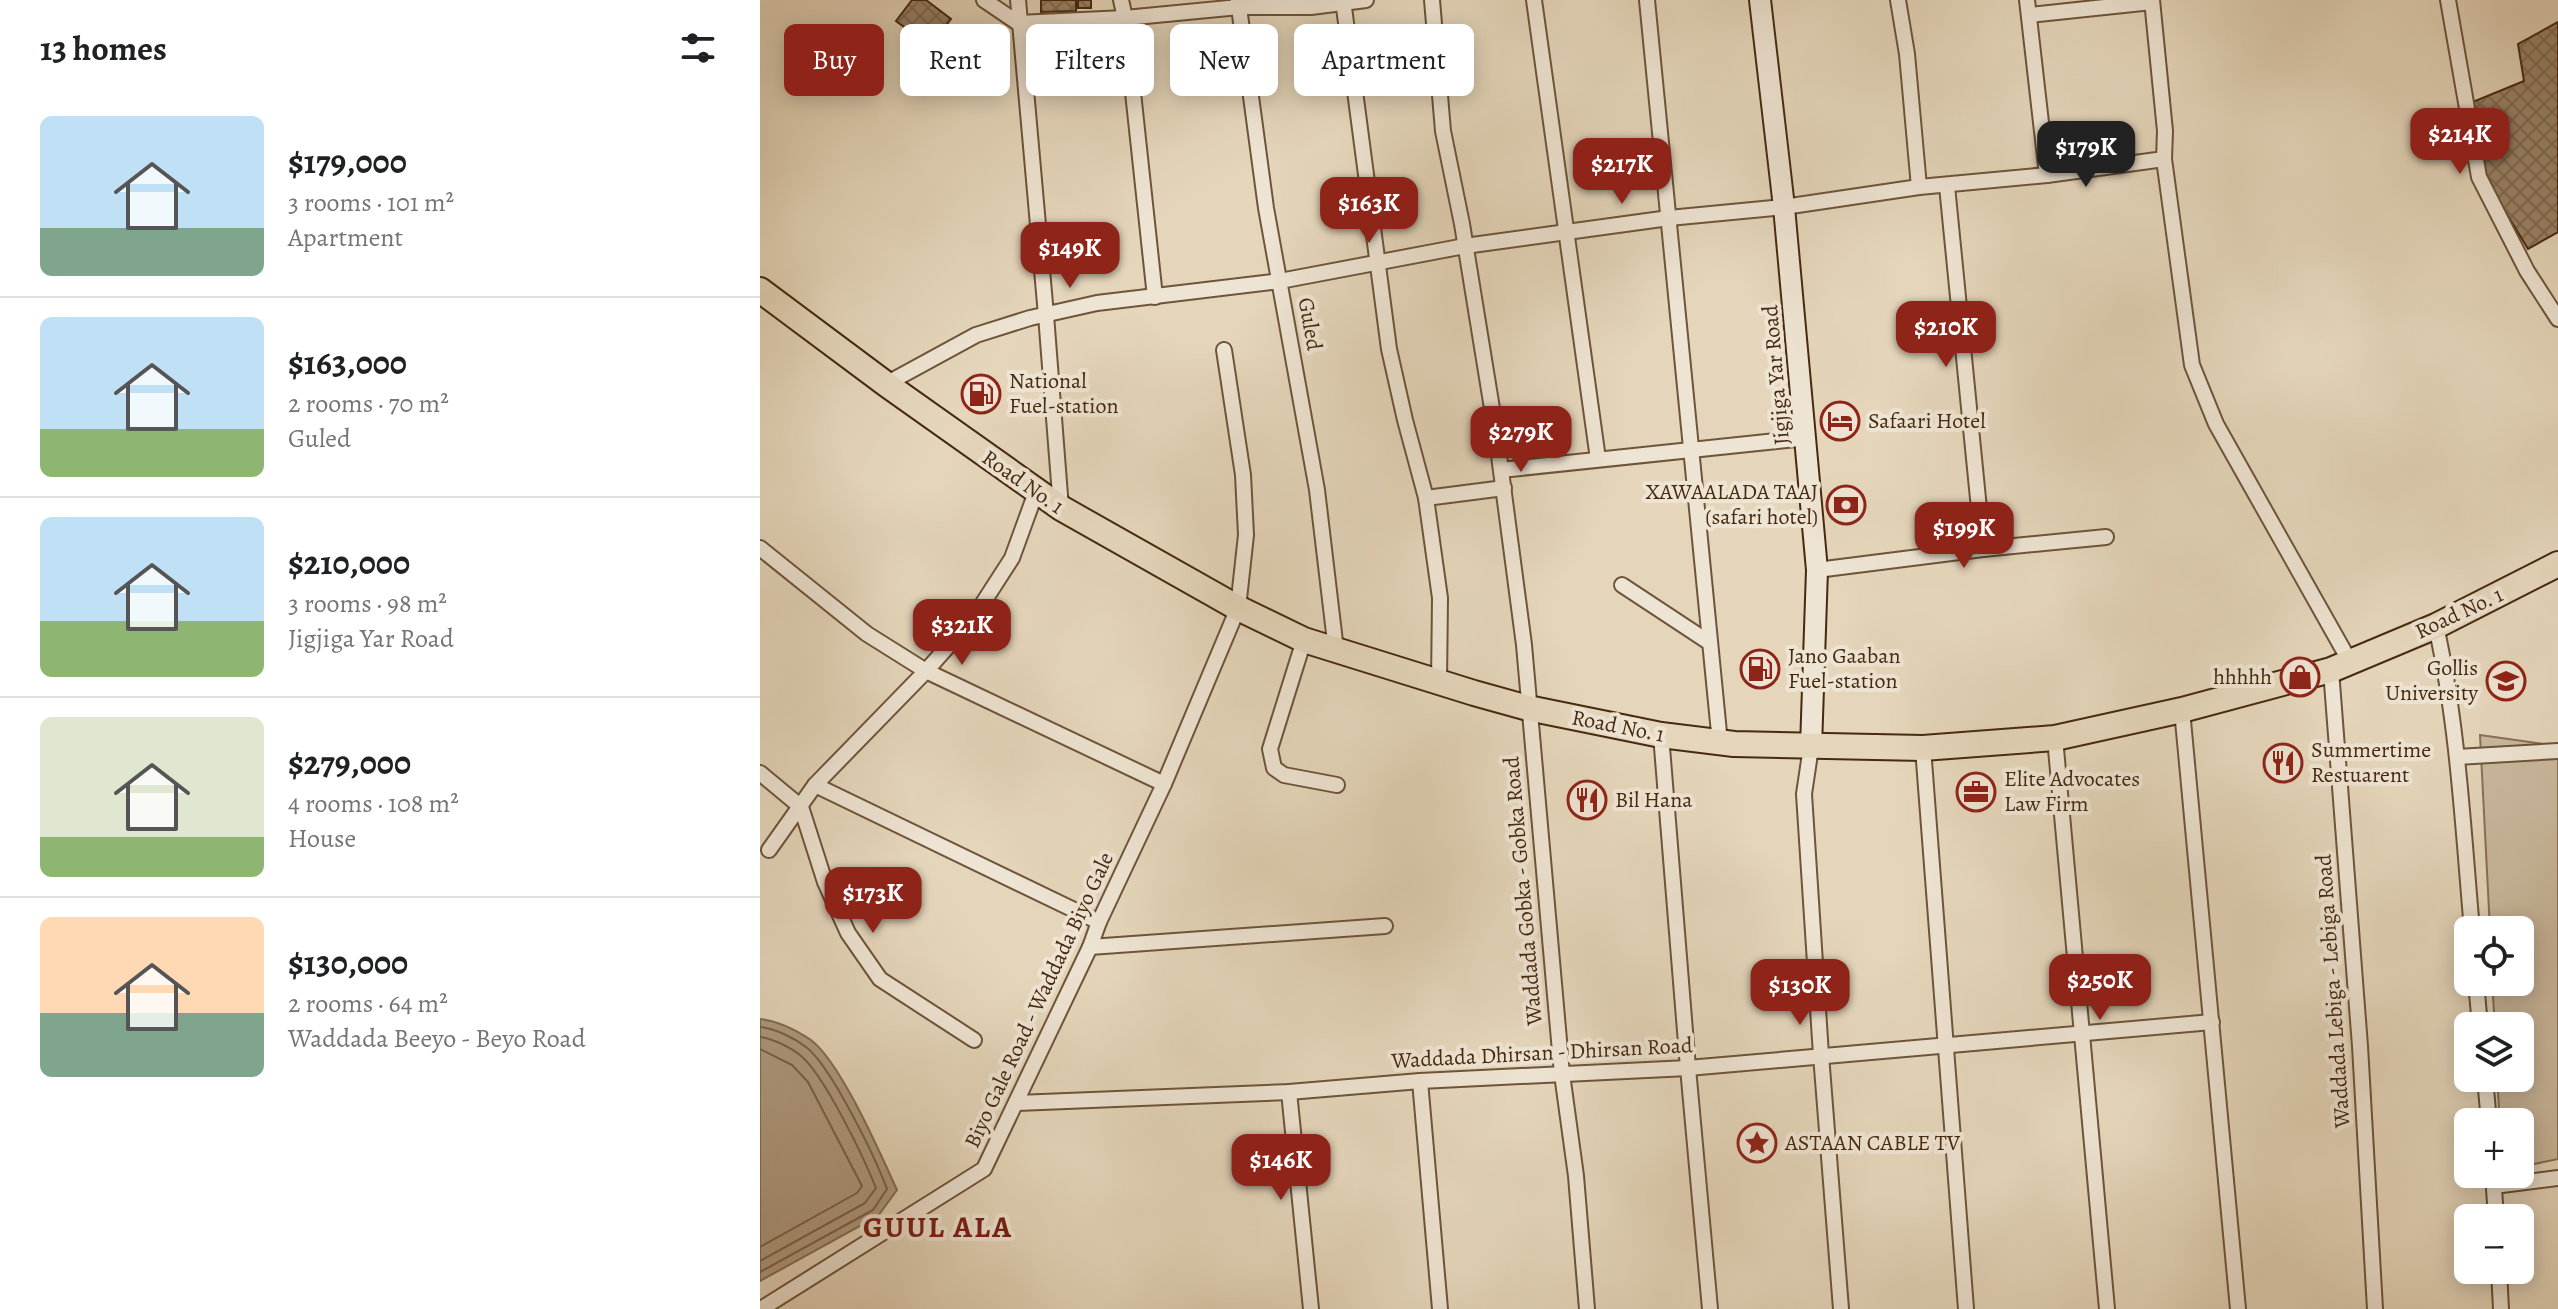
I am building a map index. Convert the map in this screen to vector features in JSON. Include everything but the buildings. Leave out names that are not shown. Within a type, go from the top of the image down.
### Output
[{"type":"highway","name":"Road No. 1","points":[[760,290],[1036,492],[1238,608],[1304,640],[1439,682],[1528,708],[1661,735],[1720,743],[1923,748],[2055,738],[2182,710],[2340,665],[2436,626],[2558,564]]},
{"type":"street","points":[[984,0],[1018,23],[1125,18],[1239,3],[1311,7],[1366,0]]},
{"type":"street","points":[[1018,0],[1061,508]]},
{"type":"street","points":[[1121,0],[1155,297]]},
{"type":"street","name":"Waddada Gobka - Gobka Road","points":[[1432,0],[1443,131],[1504,488],[1524,645],[1562,1074],[1576,1176],[1587,1309]]},
{"type":"street","points":[[1534,0],[1598,459]]},
{"type":"street","points":[[1647,0],[1720,743]]},
{"type":"street","name":"Jigjiga Yar Road","points":[[1760,0],[1784,207],[1817,570],[1811,747]]},
{"type":"street","points":[[1898,0],[1907,54],[1919,187]]},
{"type":"street","points":[[2448,0],[2479,177],[2527,271],[2558,319]]},
{"type":"street","points":[[2047,175],[2028,8],[2152,1],[2165,131],[2164,159],[2192,365],[2216,424],[2340,665]]},
{"type":"street","points":[[1343,2],[1389,349],[1426,498],[1440,598],[1439,682]]},
{"type":"street","name":"Guled","points":[[1239,3],[1266,208],[1317,490],[1336,650]]},
{"type":"street","points":[[886,384],[976,335],[1097,303],[1280,281],[1465,246],[1669,218],[1784,207],[1919,187],[2047,175],[2164,159]]},
{"type":"street","points":[[1947,186],[1983,549]]},
{"type":"street","name":"Biyo Gale Road - Waddada Biyo Gale","points":[[761,1309],[984,1169],[1017,1103],[1164,784],[1238,608],[1246,535],[1243,475],[1224,350]]},
{"type":"street","points":[[1501,470],[1805,438]]},
{"type":"street","points":[[1426,498],[1504,488]]},
{"type":"street","points":[[769,850],[815,785],[974,617],[1012,558],[1036,492]]},
{"type":"street","points":[[1817,570],[2106,537]]},
{"type":"street","points":[[760,548],[867,634],[926,671],[1164,784]]},
{"type":"street","points":[[1622,585],[1710,643]]},
{"type":"street","points":[[2436,626],[2446,671],[2457,757],[2471,916]]},
{"type":"street","points":[[1304,640],[1270,749],[1274,768],[1284,775],[1337,785]]},
{"type":"street","name":"Waddada Lebiga - Lebiga Road","points":[[2340,665],[2375,1309]]},
{"type":"street","points":[[2182,710],[2238,1309]]},
{"type":"street","points":[[1661,735],[1710,1309]]},
{"type":"street","points":[[2055,738],[2107,1309]]},
{"type":"street","points":[[1811,747],[1804,794],[1841,1309]]},
{"type":"street","points":[[1923,748],[1966,1309]]},
{"type":"street","points":[[2457,757],[2558,751]]},
{"type":"street","points":[[760,773],[801,807],[825,882],[848,933],[880,979],[974,1040]]},
{"type":"street","points":[[815,785],[1099,922]]},
{"type":"street","points":[[1090,947],[1385,926]]},
{"type":"street","name":"Waddada Dhirsan - Dhirsan Road","points":[[1017,1103],[1289,1092],[1420,1081],[1688,1068],[2212,1022]]},
{"type":"street","points":[[1420,1081],[1440,1309]]},
{"type":"street","points":[[1289,1092],[1311,1309]]},
{"type":"street","points":[[2534,1179],[2558,1178]]},
{"type":"street","points":[[2500,1284],[2501,1309]]},
{"type":"shaded area","points":[[2480,735],[2558,746],[2558,1159],[2534,1164],[2534,1108],[2499,1108],[2498,1092],[2534,1092],[2534,1012],[2494,1012],[2493,996],[2534,996],[2534,916],[2489,916]]},
{"type":"water","points":[[760,1019],[799,1033],[823,1052],[859,1110],[897,1190],[878,1216],[760,1281]]},
{"type":"place","name":"National Fuel-station","points":[[981,394]]},
{"type":"place","name":"Safaari Hotel","points":[[1840,421]]},
{"type":"place","name":"XAWAALADA TAAJ (safari hotel)","points":[[1846,505]]},
{"type":"place","name":"Jano Gaaban Fuel-station","points":[[1760,669]]},
{"type":"place","name":"hhhhh","points":[[2300,677]]},
{"type":"place","name":"Gollis University","points":[[2506,681]]},
{"type":"place","name":"Summertime Restuarent","points":[[2283,763]]},
{"type":"place","name":"Elite Advocates Law Firm","points":[[1976,792]]},
{"type":"place","name":"Bil Hana","points":[[1587,800]]},
{"type":"place","name":"ASTAAN CABLE TV","points":[[1757,1143]]},
{"type":"district","name":"GUUL ALA","points":[[938,1227]]}]
